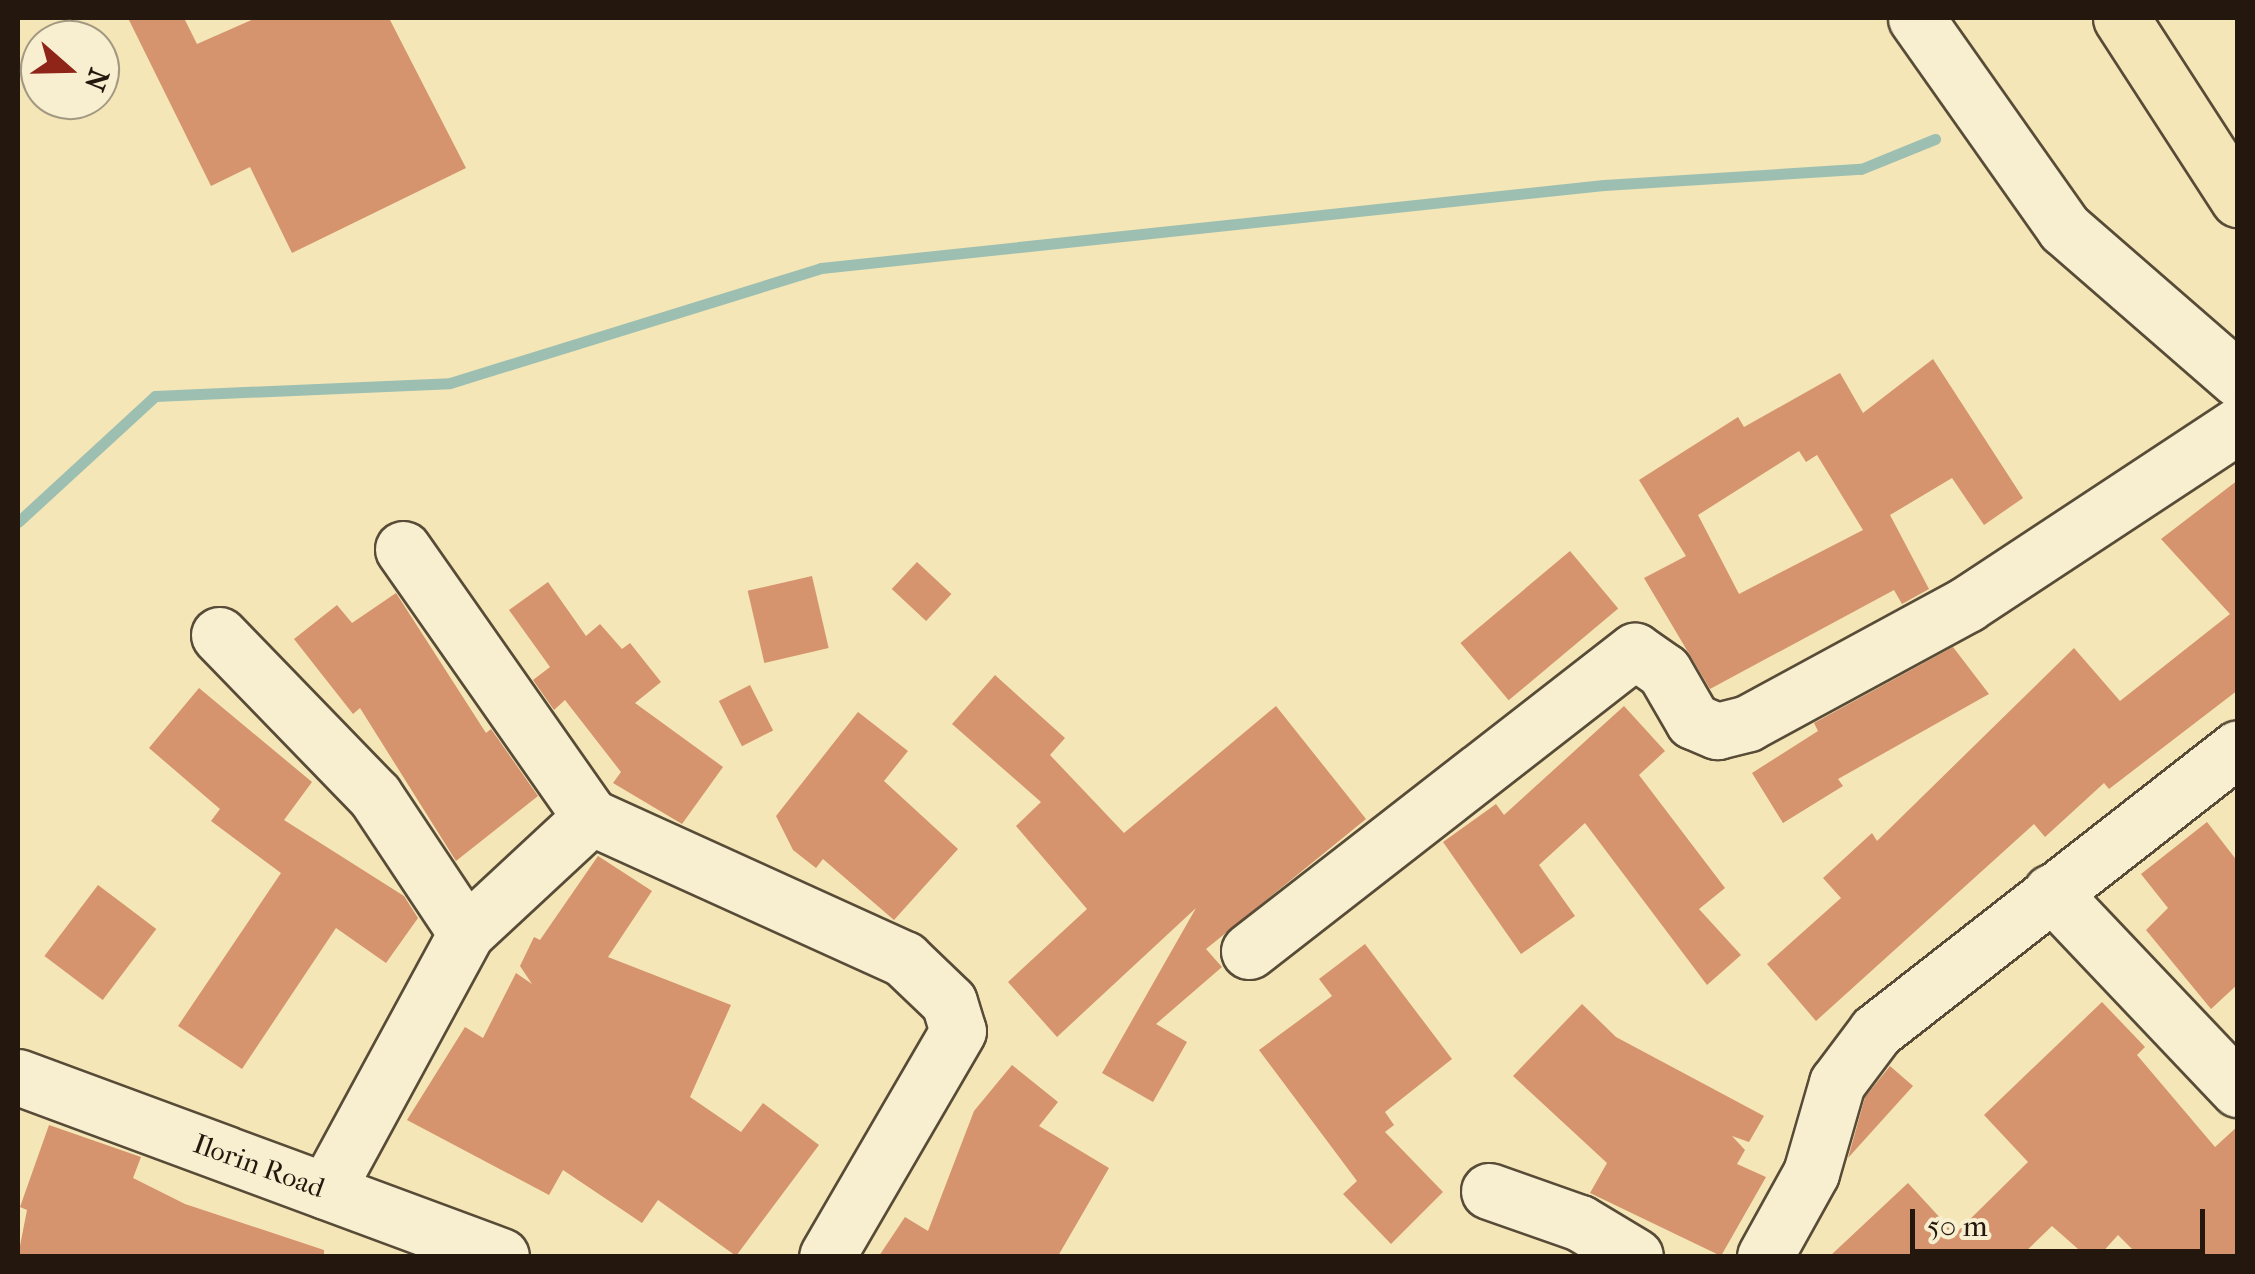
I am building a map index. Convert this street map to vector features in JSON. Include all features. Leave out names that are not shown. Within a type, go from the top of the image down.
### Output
[{"type":"main road","points":[[2121,18],[2238,199]]},
{"type":"street","points":[[1916,18],[2064,228],[2238,379]]},
{"type":"street","points":[[1249,951],[1635,651],[1664,671],[1693,720],[1717,731],[1748,723],[1966,604],[2238,425]]},
{"type":"street","points":[[403,550],[592,817],[904,960],[950,1002],[958,1031],[827,1256]]},
{"type":"street","points":[[220,635],[375,796],[466,933]]},
{"type":"street","points":[[1765,1256],[1811,1173],[1837,1083],[1876,1032],[2238,748]]},
{"type":"street","points":[[326,1191],[466,933],[592,817]]},
{"type":"street","points":[[2051,892],[2238,1089]]},
{"type":"street","name":"Ilorin Road","points":[[19,1082],[326,1191],[491,1255]]},
{"type":"street","points":[[1489,1190],[1580,1224],[1634,1256]]},
{"type":"building","points":[[128,18],[184,18],[197,44],[256,18],[389,18],[466,168],[292,253],[250,167],[211,186]]},
{"type":"building","points":[[1933,359],[2023,498],[1984,525],[1952,478],[1890,515],[1929,589],[1902,604],[1894,590],[1710,689],[1644,578],[1686,556],[1639,480],[1738,417],[1744,427],[1840,373],[1863,413]],"holes":[[[1799,451],[1806,462],[1817,455],[1863,530],[1739,594],[1698,515]]]},
{"type":"building","points":[[2238,480],[2238,690],[2109,789],[2104,783],[2045,837],[2034,824],[1816,1021],[1767,964],[1841,898],[1823,878],[1872,833],[1877,841],[2074,648],[2120,701],[2230,614],[2161,539]]},
{"type":"building","points":[[1570,551],[1618,608],[1509,700],[1460,643]]},
{"type":"building","points":[[917,562],[951,594],[926,621],[892,589]]},
{"type":"building","points":[[812,576],[829,648],[764,663],[748,591]]},
{"type":"building","points":[[548,582],[586,636],[600,624],[622,649],[630,643],[661,682],[635,703],[723,767],[682,824],[613,783],[621,772],[565,700],[554,710],[533,680],[550,667],[509,610]]},
{"type":"building","points":[[396,593],[486,733],[491,729],[538,796],[456,861],[360,708],[353,714],[294,639],[337,605],[352,623]]},
{"type":"building","points":[[1953,647],[1989,694],[1838,779],[1843,786],[1783,823],[1752,773],[1818,731],[1814,723]]},
{"type":"building","points":[[995,675],[1065,738],[1050,755],[1124,833],[1276,706],[1366,819],[1206,949],[1222,967],[1156,1024],[1187,1042],[1153,1102],[1102,1073],[1196,908],[1057,1037],[1008,982],[1087,909],[1016,826],[1041,802],[952,724]]},
{"type":"building","points":[[750,685],[773,730],[742,746],[719,701]]},
{"type":"building","points":[[199,688],[312,782],[284,820],[404,896],[418,918],[386,963],[336,928],[242,1069],[178,1026],[281,873],[211,821],[220,809],[149,748]]},
{"type":"building","points":[[1624,706],[1665,751],[1639,775],[1725,888],[1699,909],[1741,955],[1707,985],[1585,823],[1539,865],[1575,916],[1521,954],[1443,842],[1496,804],[1504,815]]},
{"type":"building","points":[[858,712],[908,751],[884,781],[958,849],[894,920],[823,859],[816,868],[793,850],[776,816]]},
{"type":"building","points":[[2207,822],[2238,862],[2238,984],[2211,1009],[2146,930],[2168,908],[2141,874]]},
{"type":"building","points":[[598,856],[652,891],[608,957],[731,1005],[690,1097],[741,1132],[763,1103],[819,1145],[736,1256],[658,1200],[642,1223],[563,1170],[549,1195],[407,1120],[465,1027],[483,1038],[516,973],[532,984],[520,966],[534,937],[540,940]]},
{"type":"building","points":[[98,885],[156,929],[103,1000],[44,956]]},
{"type":"building","points":[[1365,944],[1452,1059],[1385,1112],[1394,1125],[1385,1132],[1443,1192],[1391,1244],[1343,1194],[1357,1181],[1259,1050],[1332,996],[1319,979]]},
{"type":"building","points":[[2102,1002],[2145,1047],[2137,1055],[2215,1147],[2238,1126],[2238,1256],[2139,1256],[2118,1235],[2099,1256],[2086,1256],[2052,1226],[2021,1256],[1830,1256],[1908,1183],[1955,1234],[2028,1162],[1984,1115]]},
{"type":"building","points":[[1582,1004],[1616,1037],[1764,1116],[1749,1142],[1732,1136],[1745,1150],[1737,1164],[1766,1177],[1721,1256],[1590,1193],[1607,1163],[1513,1076]]},
{"type":"building","points":[[1012,1065],[1058,1102],[1039,1126],[1109,1168],[1058,1256],[879,1256],[905,1217],[928,1231],[974,1111]]},
{"type":"building","points":[[1890,1066],[1913,1086],[1848,1158],[1865,1097]]},
{"type":"building","points":[[49,1125],[141,1157],[133,1178],[185,1204],[324,1250],[324,1256],[18,1256],[27,1210],[20,1207]]},
{"type":"waterway","points":[[18,522],[155,396],[450,383],[821,268],[1604,185],[1861,169],[1935,139]]}]
